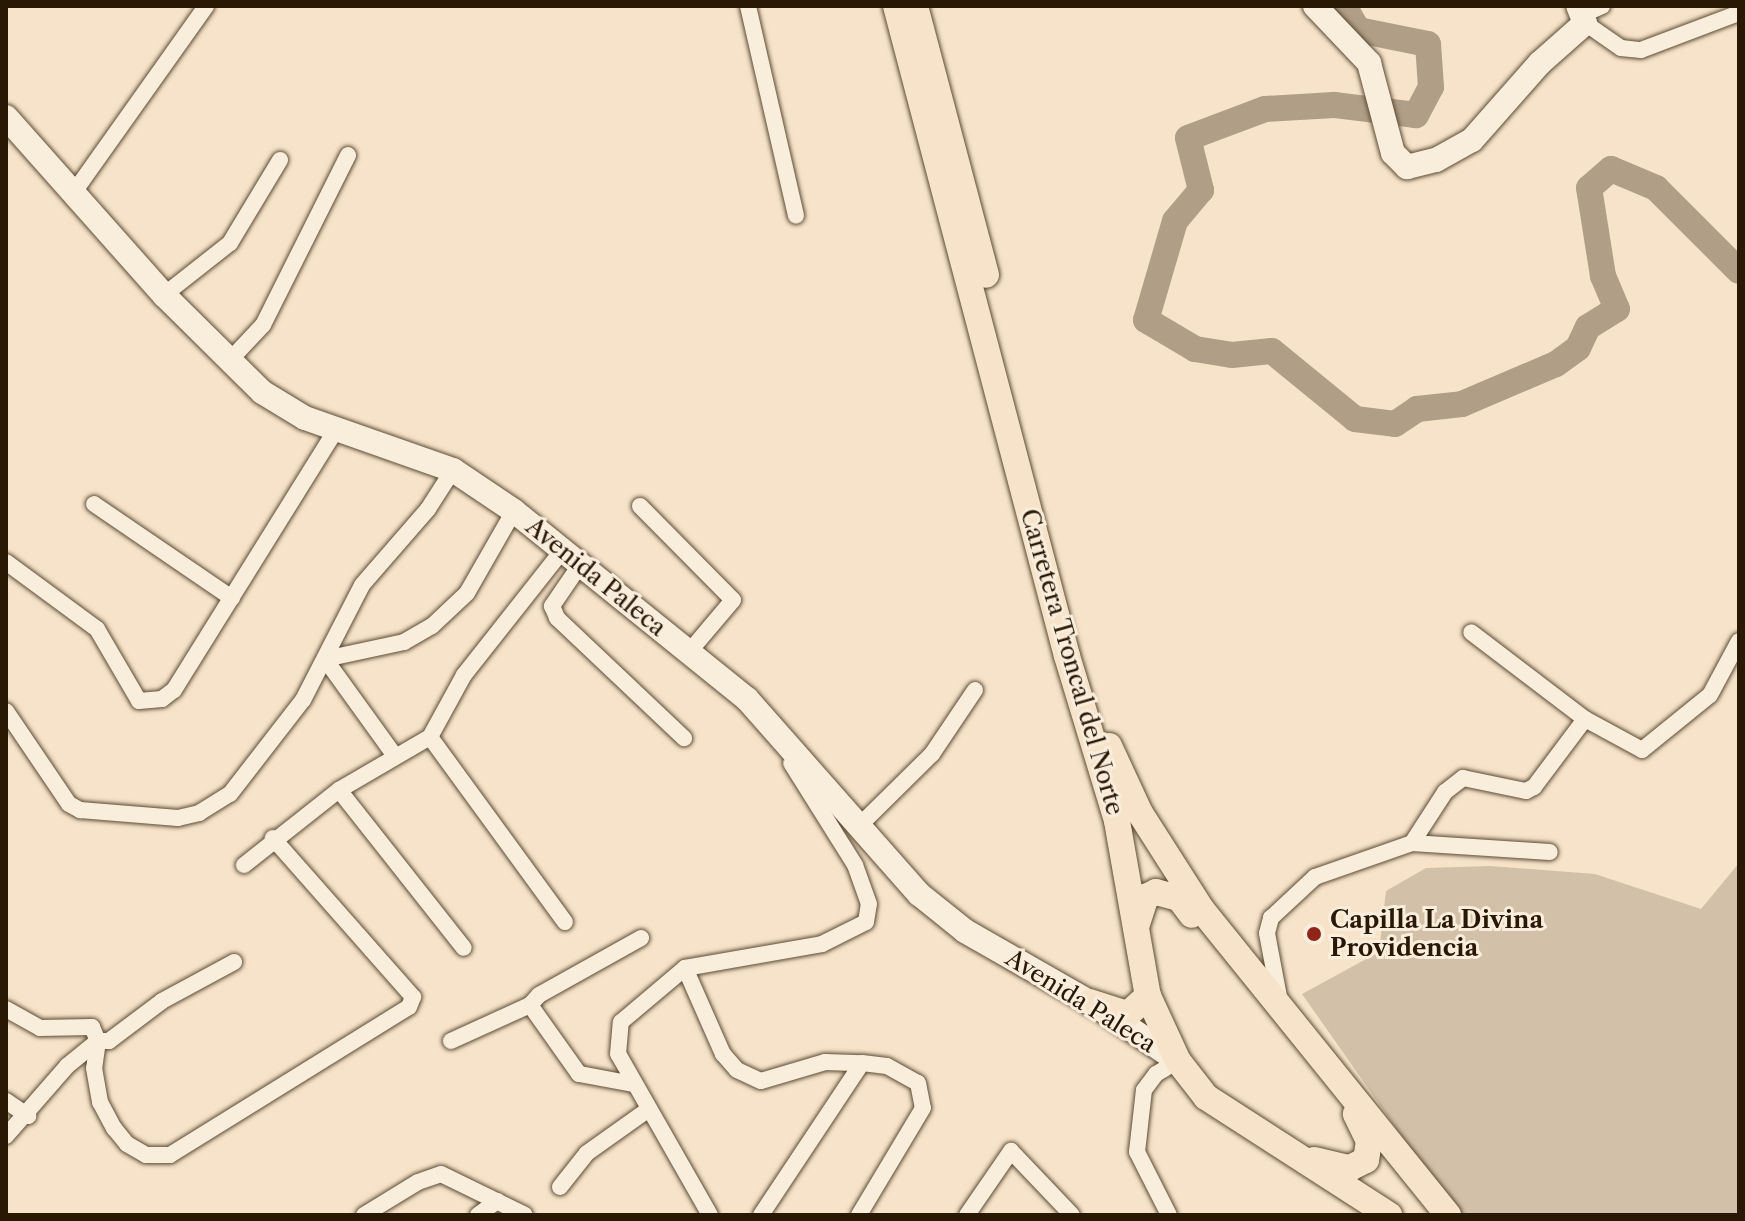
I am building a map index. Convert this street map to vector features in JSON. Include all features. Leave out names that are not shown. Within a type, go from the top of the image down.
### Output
[{"type":"main road","name":"Carretera Troncal del Norte","points":[[896,6],[1067,656],[1117,821],[1148,996],[1178,1061],[1206,1097],[1389,1215]]},
{"type":"main road","name":"Carretera Troncal del Norte","points":[[915,6],[1083,666],[1107,740],[1173,869],[1311,1049],[1448,1215]]},
{"type":"main road","points":[[1315,6],[1369,63],[1390,146],[1407,167],[1465,146],[1587,13]]},
{"type":"main road","name":"Avenida Paleca","points":[[6,117],[164,295],[262,392],[336,430],[453,470],[514,511],[747,699],[919,894],[965,931],[1090,1002],[1178,1061]]},
{"type":"main road","points":[[1136,928],[1146,897],[1163,891],[1179,898],[1257,994],[1311,1049]]},
{"type":"main road","points":[[1090,1002],[1128,1014],[1148,996]]},
{"type":"main road","points":[[1295,1156],[1350,1168],[1366,1160],[1369,1141],[1335,1077]]},
{"type":"street","points":[[74,192],[206,6]]},
{"type":"street","points":[[748,6],[796,216]]},
{"type":"street","points":[[1587,13],[1621,48],[1641,50],[1739,13]]},
{"type":"street","points":[[230,360],[263,325],[348,155]]},
{"type":"street","points":[[164,295],[230,243],[280,160]]},
{"type":"street","points":[[6,562],[97,629],[133,695],[148,703],[174,690],[336,430]]},
{"type":"street","points":[[6,711],[69,804],[100,813],[178,818],[199,813],[230,794],[303,700],[325,659],[338,625],[362,585],[428,509],[453,470]]},
{"type":"street","points":[[94,504],[232,598]]},
{"type":"street","points":[[640,506],[733,600],[689,652]]},
{"type":"street","points":[[325,659],[404,642],[432,626],[467,593],[514,511]]},
{"type":"street","points":[[244,865],[273,838],[339,790],[430,737],[464,675],[571,558]]},
{"type":"street","points":[[571,558],[552,606],[557,618],[684,738]]},
{"type":"street","points":[[1471,632],[1585,719],[1642,750],[1710,695],[1739,641]]},
{"type":"street","points":[[325,659],[395,756]]},
{"type":"street","points":[[859,826],[932,754],[975,690]]},
{"type":"street","points":[[710,1215],[618,1054],[621,1022],[685,968],[822,944],[866,922],[869,904],[855,865],[747,699]]},
{"type":"street","points":[[1412,843],[1445,792],[1463,778],[1526,791],[1534,787],[1585,719]]},
{"type":"street","points":[[430,737],[565,922]]},
{"type":"street","points":[[339,790],[464,948]]},
{"type":"street","points":[[6,1009],[40,1028],[92,1027],[98,1041],[94,1068],[100,1102],[114,1128],[146,1155],[170,1155],[409,1007],[413,997],[273,838]]},
{"type":"street","points":[[1282,1012],[1267,933],[1271,918],[1315,877],[1412,843],[1550,852]]},
{"type":"street","points":[[451,1041],[530,1005],[539,995],[641,938]]},
{"type":"street","points":[[6,1136],[28,1116],[67,1066],[98,1041],[109,1041],[162,1001],[234,962]]},
{"type":"street","points":[[685,968],[723,1054],[737,1070],[761,1081],[825,1062],[862,1063],[887,1066],[918,1083],[923,1095],[923,1108],[859,1215]]},
{"type":"street","points":[[530,1005],[579,1074],[633,1084]]},
{"type":"street","points":[[1169,1215],[1137,1152],[1144,1090],[1156,1074],[1178,1061]]},
{"type":"street","points":[[761,1215],[862,1063]]},
{"type":"street","points":[[6,1101],[28,1116]]},
{"type":"street","points":[[560,1187],[587,1153],[649,1109]]},
{"type":"street","points":[[967,1215],[1011,1151],[1072,1215]]},
{"type":"street","points":[[364,1215],[418,1182],[441,1174],[525,1215]]},
{"type":"street","points":[[478,1215],[497,1201]]},
{"type":"shaded area","points":[[1739,863],[1739,1215],[1457,1215],[1302,994],[1379,952],[1386,891],[1426,868],[1490,866],[1595,874],[1701,909]]},
{"type":"waterway","points":[[1344,6],[1358,30],[1428,44],[1431,87],[1416,115],[1334,105],[1265,109],[1188,138],[1201,190],[1175,221],[1146,320],[1195,349],[1232,355],[1272,351],[1355,419],[1395,424],[1417,409],[1462,404],[1556,364],[1578,348],[1588,327],[1617,309],[1603,276],[1589,188],[1611,169],[1656,188],[1739,271]]},
{"type":"place","name":"Capilla La Divina Providencia","points":[[1314,934]]}]
